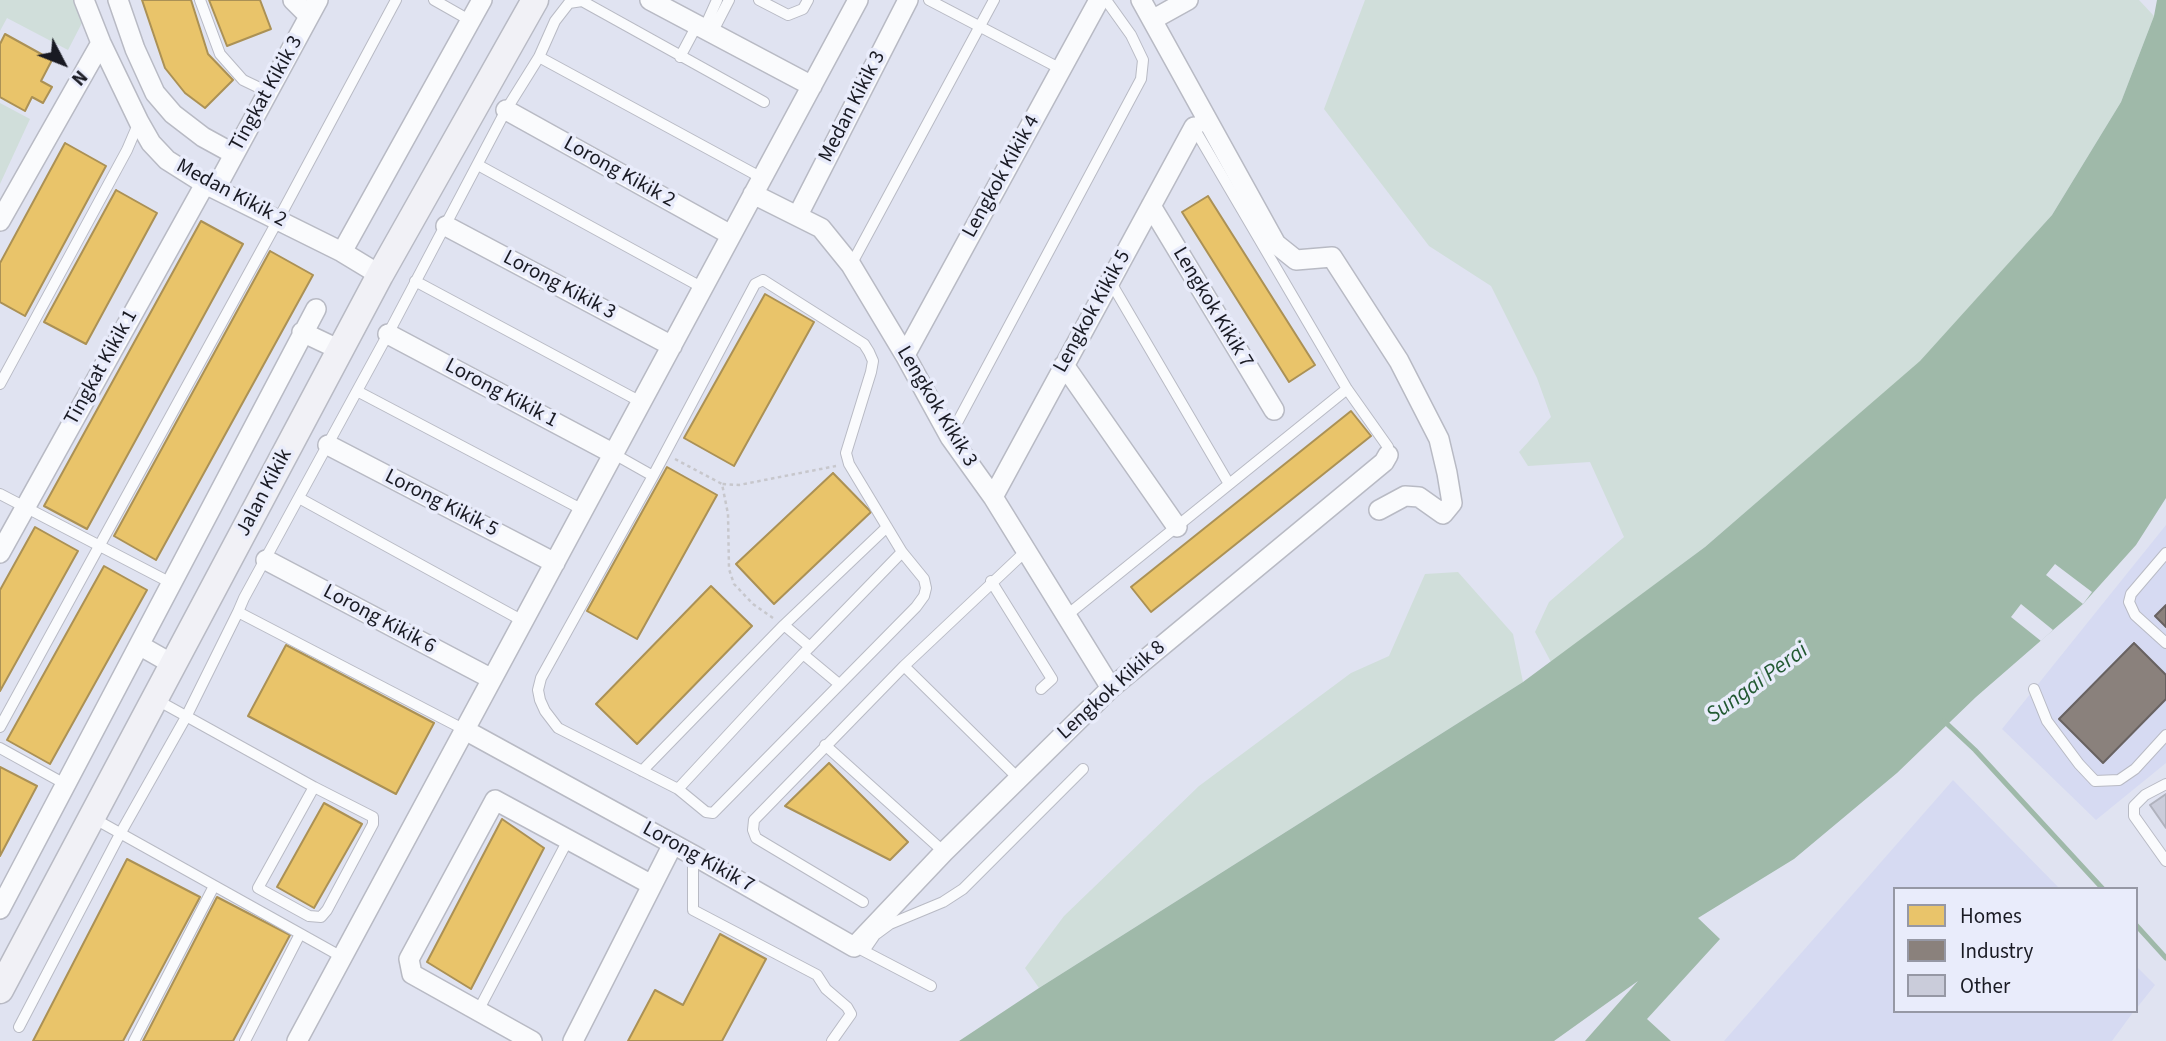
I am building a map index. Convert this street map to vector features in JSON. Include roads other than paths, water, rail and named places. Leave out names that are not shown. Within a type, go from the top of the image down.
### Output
[{"type":"street","name":"Medan Kikik 2","points":[[84,0],[101,43],[139,122],[151,142],[167,160],[210,186],[342,252],[380,275]]},
{"type":"street","name":"Medan Kikik 2","points":[[118,0],[135,49],[155,93],[173,114],[203,137],[234,154]]},
{"type":"street","points":[[293,0],[314,8]]},
{"type":"street","points":[[342,252],[482,0]]},
{"type":"street","name":"Jalan Kikik","points":[[0,989],[380,275],[535,0]]},
{"type":"street","points":[[650,0],[811,86]]},
{"type":"street","points":[[297,1041],[858,0]]},
{"type":"street","name":"Medan Kikik 3","points":[[798,215],[908,0]]},
{"type":"street","name":"Lengkok Kikik 4","points":[[905,355],[1099,0]]},
{"type":"street","points":[[1141,0],[1276,244],[1296,260],[1332,257],[1399,361],[1438,439],[1452,503],[1443,514],[1419,497],[1405,496],[1379,510]]},
{"type":"street","points":[[1152,20],[1188,0]]},
{"type":"street","name":"Tingkat Kikik 3","points":[[210,186],[234,154],[314,8]]},
{"type":"street","points":[[0,221],[101,43]]},
{"type":"street","name":"Lorong Kikik 2","points":[[506,110],[731,235]]},
{"type":"street","name":"Lengkok Kikik 5","points":[[993,497],[1194,127]]},
{"type":"street","name":"Tingkat Kikik 1","points":[[0,553],[210,186]]},
{"type":"street","name":"Lengkok Kikik 3","points":[[757,186],[821,228],[851,265],[950,437],[993,497],[1111,688]]},
{"type":"street","name":"Lengkok Kikik 7","points":[[1151,206],[1274,410]]},
{"type":"street","name":"Lorong Kikik 3","points":[[446,226],[672,346]]},
{"type":"street","name":"Jalan Kikik","points":[[0,909],[316,309]]},
{"type":"street","points":[[302,332],[340,350]]},
{"type":"street","name":"Lorong Kikik 1","points":[[388,334],[614,454]]},
{"type":"street","points":[[1064,365],[1177,527]]},
{"type":"street","name":"Lorong Kikik 5","points":[[327,445],[555,563]]},
{"type":"street","name":"Lengkok Kikik 8","points":[[859,949],[944,852],[1111,688],[1384,462],[1388,455]]},
{"type":"street","name":"Lorong Kikik 6","points":[[266,560],[492,679]]},
{"type":"street","points":[[139,645],[174,665]]},
{"type":"street","name":"Lorong Kikik 7","points":[[465,730],[859,949]]},
{"type":"street","points":[[532,1041],[412,974],[409,959],[495,800],[652,885]]},
{"type":"street","points":[[573,1041],[673,845]]},
{"type":"lane","points":[[200,0],[220,54],[243,80],[268,92]]},
{"type":"lane","points":[[0,727],[396,0]]},
{"type":"lane","points":[[434,0],[471,21]]},
{"type":"lane","points":[[704,29],[717,0]]},
{"type":"lane","points":[[680,57],[729,0]]},
{"type":"lane","points":[[759,0],[789,15],[803,9],[808,0]]},
{"type":"lane","points":[[929,0],[1061,69]]},
{"type":"lane","points":[[851,265],[994,0]]},
{"type":"lane","points":[[950,437],[1141,79],[1143,60],[1131,35],[1106,0]]},
{"type":"lane","points":[[19,1027],[506,110],[539,57],[555,21],[569,3],[582,1],[764,102]]},
{"type":"lane","points":[[539,57],[757,186]]},
{"type":"lane","points":[[0,384],[127,150],[139,122]]},
{"type":"lane","points":[[1194,127],[1347,388],[1388,447],[1388,455]]},
{"type":"lane","points":[[478,165],[703,288]]},
{"type":"lane","points":[[763,280],[864,344],[869,352],[873,361],[871,372],[846,453],[849,464],[887,527],[902,552],[925,579],[924,596],[713,813],[706,812],[678,789],[558,728],[545,711],[538,690],[541,678],[755,284],[763,280]]},
{"type":"lane","points":[[415,281],[641,401]]},
{"type":"lane","points":[[1110,281],[1229,484]]},
{"type":"lane","points":[[1066,616],[1347,388]]},
{"type":"lane","points":[[357,391],[583,510]]},
{"type":"lane","points":[[614,454],[653,476]]},
{"type":"lane","points":[[0,494],[171,583]]},
{"type":"lane","points":[[299,498],[523,621]]},
{"type":"lane","points":[[642,771],[784,625],[887,527]]},
{"type":"lane","points":[[863,902],[756,838],[754,820],[825,745],[1026,551]]},
{"type":"lane","points":[[678,789],[806,650],[902,552]]},
{"type":"lane","points":[[2166,553],[2131,594],[2129,602],[2135,615],[2166,643]]},
{"type":"lane","points":[[992,581],[1052,680],[1041,690]]},
{"type":"lane","points":[[238,612],[465,730]]},
{"type":"lane","points":[[784,625],[839,684]]},
{"type":"lane","points":[[905,666],[1018,779]]},
{"type":"lane","points":[[2034,689],[2047,721],[2095,781],[2119,780],[2135,769],[2166,735]]},
{"type":"lane","points":[[156,699],[373,817],[373,824],[321,917],[309,916],[258,888],[314,787]]},
{"type":"lane","points":[[825,745],[944,852]]},
{"type":"lane","points":[[0,748],[65,784]]},
{"type":"lane","points":[[859,949],[890,924],[943,902],[963,889],[1083,769]]},
{"type":"lane","points":[[2166,783],[2145,795],[2134,806],[2134,816],[2166,861]]},
{"type":"lane","points":[[93,818],[342,957]]},
{"type":"lane","points":[[478,1011],[568,839]]},
{"type":"lane","points":[[693,855],[693,910],[817,975],[826,989],[847,1007],[851,1014],[832,1041]]},
{"type":"lane","points":[[134,1041],[214,886]]},
{"type":"lane","points":[[245,1041],[300,934]]},
{"type":"lane","name":"Lorong Kikik 7","points":[[859,949],[930,986]]},
{"type":"water","name":"Sungai Perai","points":[[2157,0],[2166,0],[2166,498],[2136,545],[2083,604],[1976,697],[1897,773],[1794,859],[1698,918],[1720,939],[1647,1019],[1671,1041],[1585,1041],[1638,981],[1554,1041],[959,1041],[1523,682],[1705,547],[1920,361],[2052,215],[2121,102],[2154,16]]},
{"type":"waterway","points":[[1944,721],[1975,750],[2101,887]]},
{"type":"waterway","points":[[2138,927],[2166,958]]}]
